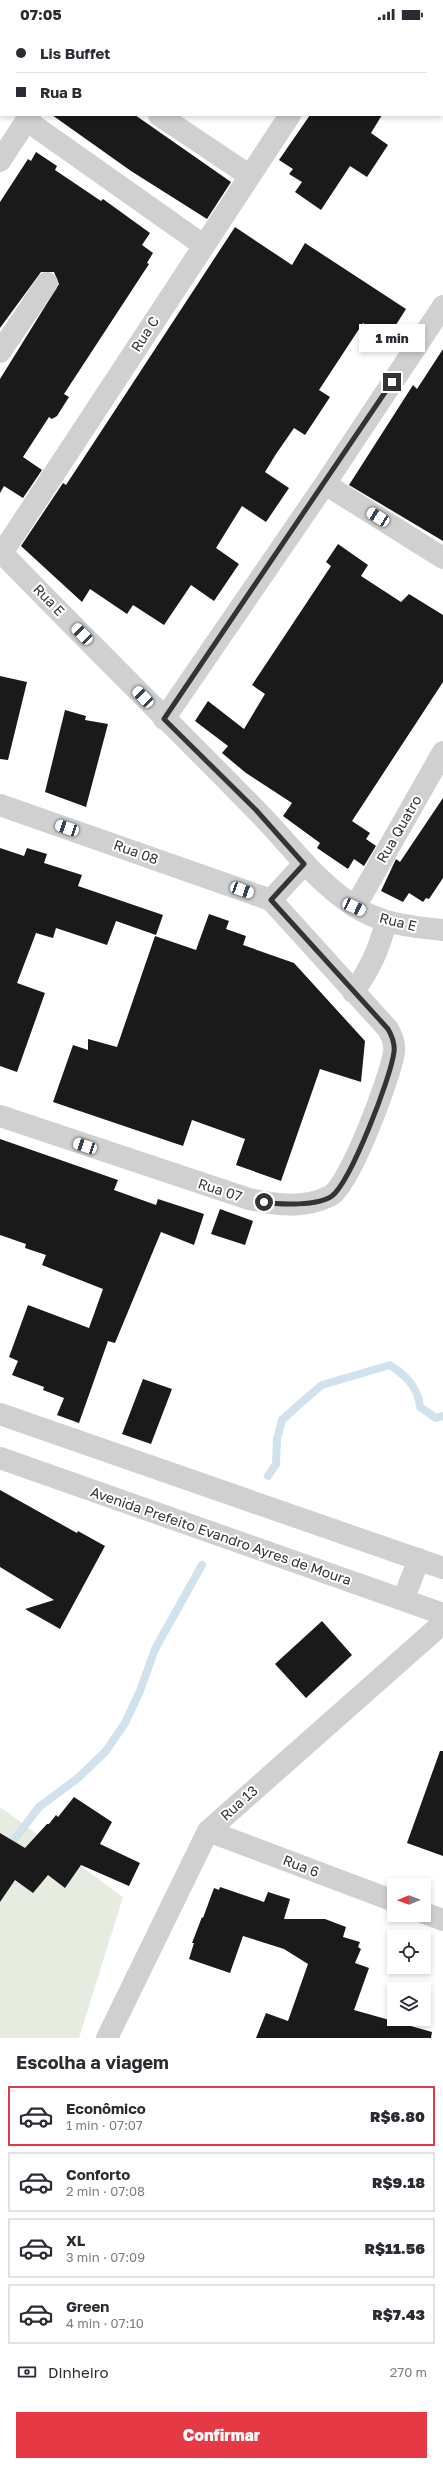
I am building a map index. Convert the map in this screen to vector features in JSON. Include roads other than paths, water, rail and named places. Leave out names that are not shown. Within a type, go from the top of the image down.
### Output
[{"type":"street","points":[[160,116],[250,176]]},
{"type":"street","name":"Rua C","points":[[1,552],[289,116]]},
{"type":"street","points":[[0,161],[28,117],[203,245]]},
{"type":"street","points":[[0,352],[47,284]]},
{"type":"street","points":[[164,719],[325,484],[443,306]]},
{"type":"street","points":[[325,484],[443,558]]},
{"type":"street","name":"Rua E","points":[[1,552],[164,719],[256,810],[304,864],[354,907],[386,922],[443,930]]},
{"type":"street","name":"Rua Quatro","points":[[354,907],[443,752]]},
{"type":"street","name":"Rua 08","points":[[0,805],[271,900]]},
{"type":"street","points":[[271,900],[304,864]]},
{"type":"street","name":"Rua 07","points":[[0,1116],[249,1199],[278,1205],[305,1204],[332,1196],[352,1166],[390,1072],[395,1050],[388,1029],[271,900]]},
{"type":"street","points":[[353,992],[368,973],[380,947],[386,922]]},
{"type":"street","points":[[0,1414],[443,1568]]},
{"type":"street","name":"Avenida Prefeito Evandro Ayres de Moura","points":[[0,1458],[443,1614]]},
{"type":"street","points":[[403,1600],[419,1560]]},
{"type":"street","name":"Rua 13","points":[[107,2038],[208,1831],[443,1623]]},
{"type":"street","name":"Rua 6","points":[[208,1831],[387,1898]]},
{"type":"street","points":[[431,1916],[443,1920]]},
{"type":"waterway","points":[[268,1476],[276,1464],[277,1439],[282,1420],[322,1385],[390,1365],[401,1373],[414,1388],[420,1407],[436,1418],[443,1416]]},
{"type":"waterway","points":[[0,1858],[39,1807],[78,1778],[106,1751],[125,1723],[140,1691],[155,1649],[202,1565]]}]
